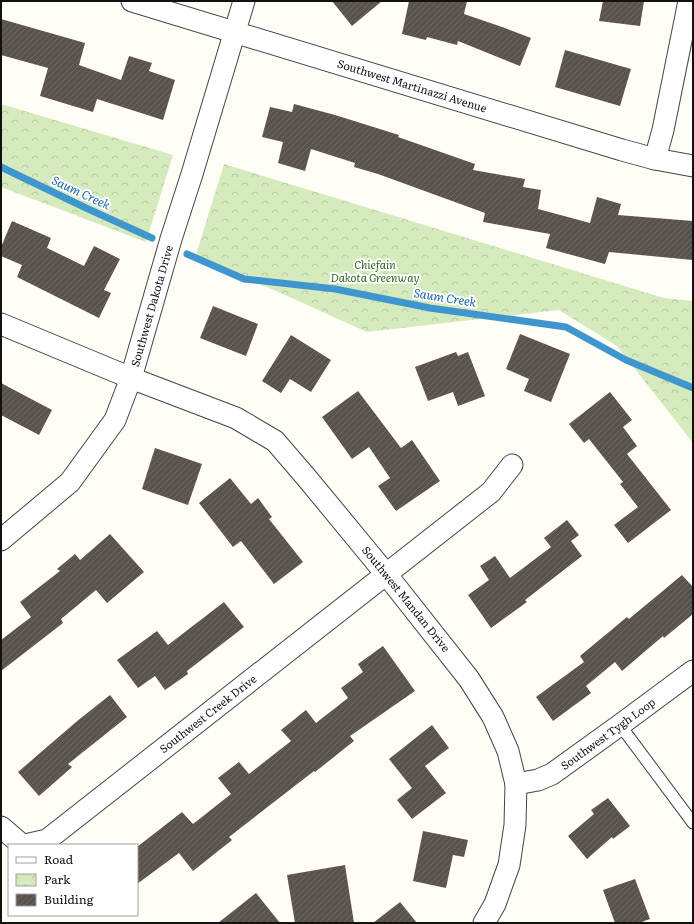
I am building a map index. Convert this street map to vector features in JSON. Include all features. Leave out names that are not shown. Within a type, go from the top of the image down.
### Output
[{"type":"street","name":"Southwest Martinazzi Avenue","points":[[132,1],[622,150],[655,159],[693,166]]},
{"type":"street","name":"Southwest Dakota Drive","points":[[1,540],[70,482],[115,420],[131,378],[171,239],[244,1]]},
{"type":"street","points":[[655,159],[663,130],[689,1]]},
{"type":"street","name":"Southwest Mandan Drive","points":[[1,324],[131,378],[236,418],[275,441],[386,574],[469,679],[493,717],[508,751],[516,784],[516,825],[509,865],[495,904],[484,923]]},
{"type":"street","name":"Southwest Creek Drive","points":[[29,844],[47,840],[491,492],[512,465]]},
{"type":"street","name":"Southwest Tygh Loop","points":[[516,784],[538,780],[552,774],[620,726],[693,671]]},
{"type":"street","points":[[1,827],[21,844]]},
{"type":"lane","points":[[620,726],[693,823]]},
{"type":"green space","points":[[1,104],[173,155],[146,242],[1,187]]},
{"type":"green space","name":"Chiefain Dakota Greenway","points":[[224,164],[664,298],[693,301],[693,443],[617,346],[559,310],[367,332],[274,290],[195,258]]},
{"type":"building","points":[[332,1],[382,1],[352,26]]},
{"type":"building","points":[[409,1],[467,1],[464,14],[531,38],[520,66],[458,41],[457,45],[427,37],[426,40],[402,34]]},
{"type":"building","points":[[603,1],[644,1],[640,26],[599,21]]},
{"type":"building","points":[[1,19],[85,43],[79,65],[121,80],[129,56],[152,63],[149,71],[175,80],[163,120],[97,99],[93,112],[40,96],[48,68],[1,55]]},
{"type":"building","points":[[565,50],[631,69],[620,106],[555,87]]},
{"type":"building","points":[[294,104],[399,135],[398,137],[475,164],[473,170],[525,179],[523,187],[541,190],[538,209],[590,223],[597,197],[621,204],[618,215],[693,221],[693,260],[609,252],[605,264],[546,248],[550,234],[483,222],[485,213],[378,174],[354,167],[355,163],[311,149],[305,171],[278,163],[283,142],[262,137],[270,107],[292,112]]},
{"type":"building","points":[[12,221],[51,238],[47,248],[84,266],[94,246],[120,259],[104,290],[111,293],[99,318],[17,277],[22,265],[1,256],[1,247]]},
{"type":"building","points":[[213,306],[258,324],[246,356],[200,338]]},
{"type":"building","points":[[520,334],[570,354],[551,402],[524,391],[529,379],[506,369]]},
{"type":"building","points":[[291,335],[331,360],[311,392],[290,379],[281,393],[262,381]]},
{"type":"building","points":[[456,352],[458,356],[468,352],[485,396],[458,406],[453,392],[428,401],[415,367]]},
{"type":"building","points":[[1,383],[52,410],[39,435],[1,415]]},
{"type":"building","points":[[358,391],[401,448],[412,440],[440,481],[396,511],[378,486],[390,478],[369,447],[352,459],[322,417]]},
{"type":"building","points":[[610,392],[632,420],[623,427],[637,446],[627,454],[671,510],[628,543],[614,525],[638,507],[620,484],[623,482],[589,439],[584,443],[569,424]]},
{"type":"building","points":[[155,448],[202,464],[188,505],[142,489]]},
{"type":"building","points":[[230,478],[251,504],[258,498],[272,517],[269,519],[303,562],[274,584],[241,541],[233,547],[199,503]]},
{"type":"building","points":[[567,520],[579,535],[571,541],[582,556],[525,600],[527,602],[491,628],[468,595],[489,580],[480,566],[495,556],[510,578],[551,547],[544,538]]},
{"type":"building","points":[[110,534],[144,572],[107,603],[96,590],[61,619],[63,623],[1,671],[1,640],[31,617],[20,602],[60,571],[57,569],[75,554],[80,560]]},
{"type":"building","points":[[682,575],[693,587],[693,614],[664,638],[663,636],[622,671],[615,662],[586,686],[591,693],[553,721],[536,697],[584,662],[580,656],[627,617],[629,619]]},
{"type":"building","points":[[224,602],[244,627],[187,671],[188,674],[165,690],[155,676],[138,688],[117,660],[157,631],[168,645]]},
{"type":"building","points":[[383,646],[415,691],[350,736],[354,741],[229,837],[232,840],[193,871],[179,853],[138,883],[138,846],[182,812],[193,824],[231,794],[218,778],[239,762],[249,774],[291,741],[281,730],[306,710],[316,723],[348,698],[341,688],[363,672],[358,664]]},
{"type":"building","points":[[110,695],[127,717],[68,764],[72,767],[39,796],[18,772]]},
{"type":"building","points":[[432,725],[449,748],[425,766],[446,793],[412,819],[397,800],[412,788],[389,759]]},
{"type":"building","points":[[608,798],[630,826],[613,839],[612,837],[587,859],[568,836],[594,814],[591,810]]},
{"type":"building","points":[[423,831],[468,840],[464,857],[453,855],[446,888],[413,881]]},
{"type":"building","points":[[345,865],[354,923],[295,923],[287,875]]},
{"type":"building","points":[[635,879],[650,919],[639,923],[615,923],[603,890]]},
{"type":"building","points":[[256,893],[280,923],[218,923]]},
{"type":"building","points":[[400,902],[417,923],[373,923]]},
{"type":"waterway","name":"Saum Creek","points":[[1,167],[152,238]]},
{"type":"waterway","name":"Saum Creek","points":[[187,254],[244,279],[335,289],[430,308],[566,327],[626,360],[693,388]]}]
